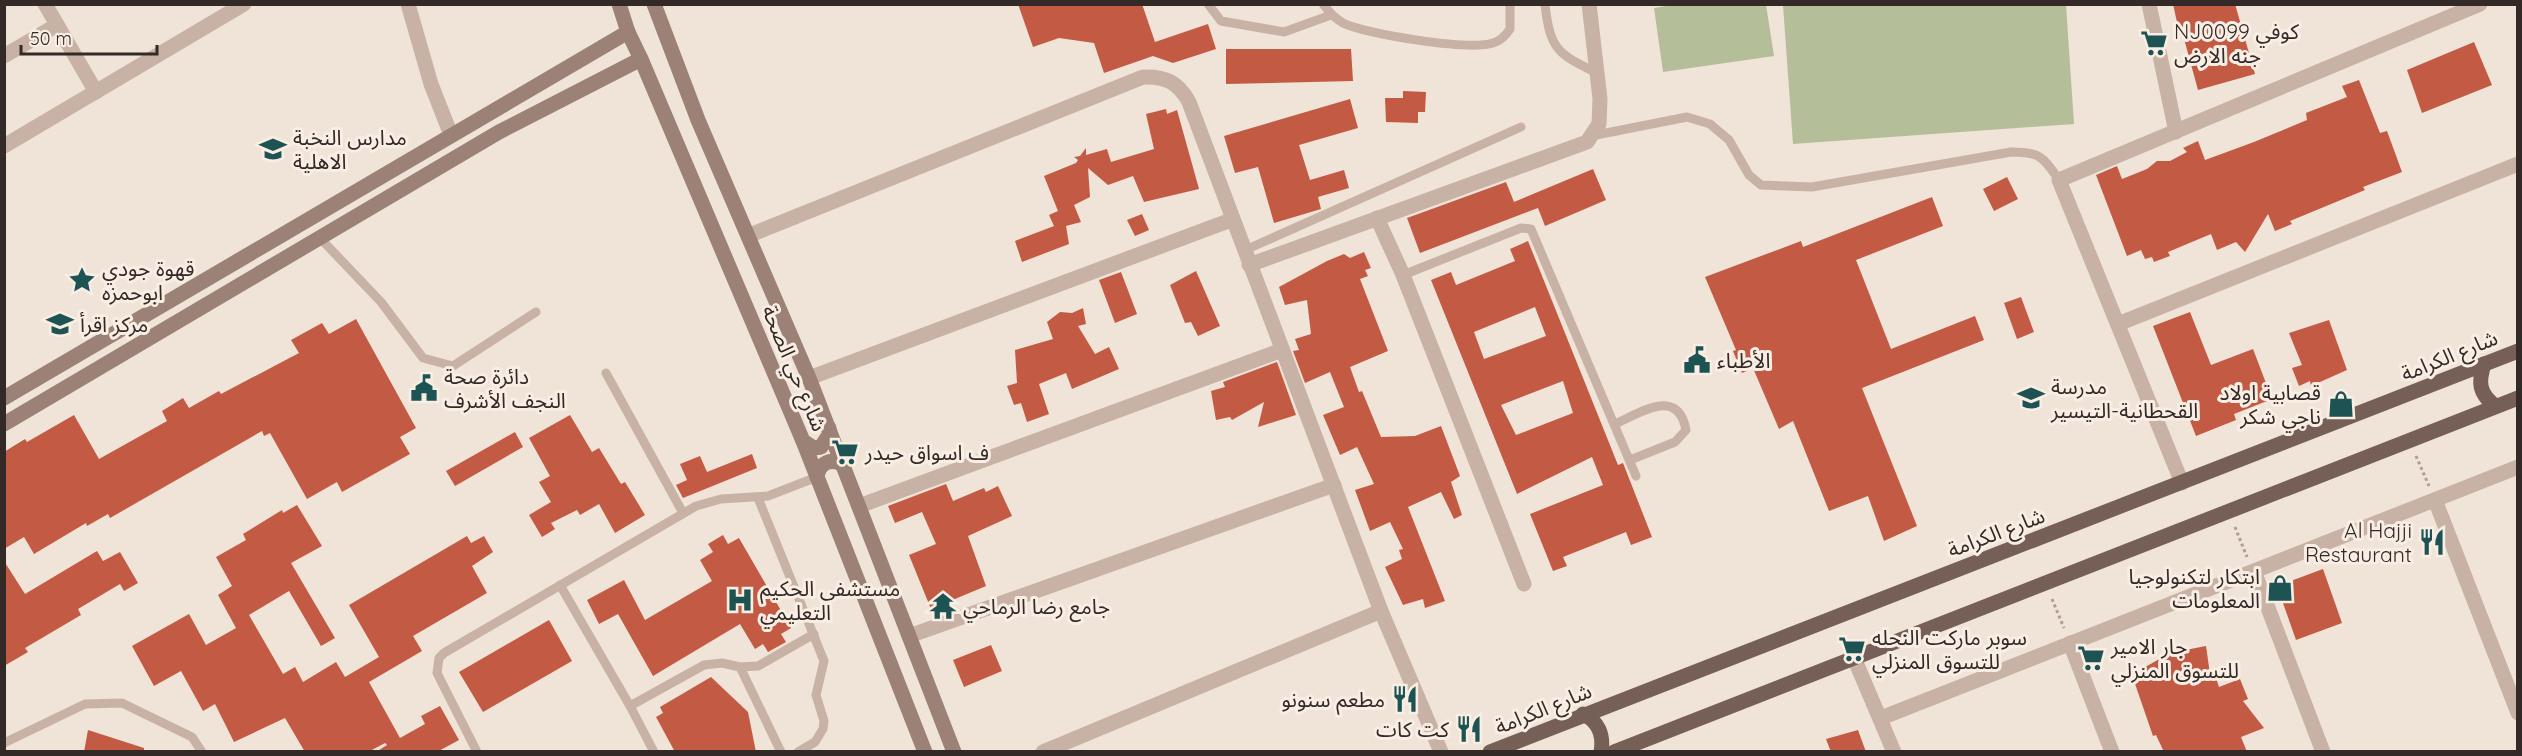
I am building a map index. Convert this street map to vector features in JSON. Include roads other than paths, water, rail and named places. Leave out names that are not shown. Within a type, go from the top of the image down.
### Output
[{"type":"main road","name":"شارع حي الصحة","points":[[619,4],[627,32],[642,59],[803,441],[925,752]]},
{"type":"main road","name":"شارع حي الصحة","points":[[654,4],[698,120],[750,235],[809,378],[954,752]]},
{"type":"main road","points":[[4,398],[451,135],[512,102],[627,32]]},
{"type":"main road","points":[[4,424],[499,132],[642,59]]},
{"type":"main road","points":[[512,102],[513,114],[524,119]]},
{"type":"main road","points":[[491,114],[501,120],[499,132]]},
{"type":"main road","name":"شارع الكرامة","points":[[1490,752],[2517,351]]},
{"type":"main road","points":[[2484,364],[2479,381],[2484,397],[2495,406]]},
{"type":"main road","points":[[1614,752],[2517,398]]},
{"type":"main road","points":[[803,441],[808,446],[821,447],[830,435],[829,428]]},
{"type":"main road","points":[[817,477],[821,465],[826,462],[838,461],[843,465]]},
{"type":"main road","points":[[1583,714],[1596,723],[1600,731],[1601,752]]},
{"type":"street","points":[[45,4],[96,92]]},
{"type":"street","points":[[4,146],[244,4]]},
{"type":"street","points":[[408,4],[431,84],[451,135]]},
{"type":"street","points":[[1246,258],[1377,218],[1587,142],[1599,124],[1597,73],[1589,4]]},
{"type":"street","points":[[2149,4],[2176,132]]},
{"type":"street","points":[[2182,483],[2059,180],[2480,4]]},
{"type":"street","points":[[4,56],[57,26]]},
{"type":"street","points":[[750,235],[1143,77],[1157,76],[1171,81],[1182,90],[1189,102],[1231,220],[1381,611],[1442,752]]},
{"type":"street","points":[[2118,324],[2517,164]]},
{"type":"street","points":[[1377,218],[1403,275],[1524,584]]},
{"type":"street","points":[[809,378],[1231,220]]},
{"type":"street","points":[[859,506],[1282,350]]},
{"type":"street","points":[[1881,717],[2517,467]]},
{"type":"street","points":[[909,636],[1334,485]]},
{"type":"street","points":[[2435,500],[2517,713]]},
{"type":"street","points":[[2254,571],[2323,752]]},
{"type":"street","points":[[1043,752],[1381,611]]},
{"type":"street","points":[[2070,643],[2112,752]]},
{"type":"street","points":[[1854,658],[1894,752]]},
{"type":"lane","points":[[1208,4],[1221,21],[1284,32],[1331,15]]},
{"type":"lane","points":[[1323,4],[1331,15],[1345,24],[1436,44],[1485,45],[1494,43],[1510,28],[1510,4]]},
{"type":"lane","points":[[1545,4],[1554,45],[1564,57],[1597,73]]},
{"type":"lane","points":[[1591,136],[1687,117],[1710,124],[1729,140],[1749,175],[1761,185],[1812,187],[2011,152],[2030,152],[2043,156],[2059,180]]},
{"type":"lane","points":[[1246,258],[1521,127]]},
{"type":"lane","points":[[1403,275],[1521,228],[1530,229],[1636,476]]},
{"type":"lane","points":[[320,238],[381,302],[423,358],[441,365],[453,366],[537,312]]},
{"type":"lane","points":[[606,373],[683,513]]},
{"type":"lane","points":[[1615,424],[1658,405],[1672,406],[1684,416],[1686,430],[1675,442],[1630,460]]},
{"type":"lane","points":[[477,752],[437,673],[439,658],[449,649],[683,513],[712,501],[758,498],[778,494],[817,477]]},
{"type":"lane","points":[[758,498],[824,661],[816,695],[824,721],[823,729],[815,741],[798,752]]},
{"type":"lane","points":[[560,585],[654,752]]},
{"type":"lane","points":[[630,706],[704,665],[722,663],[740,667],[758,666],[814,634]]},
{"type":"lane","points":[[740,667],[782,752]]},
{"type":"lane","points":[[4,743],[85,704],[122,703],[192,737],[202,752]]},
{"type":"place","name":"NJ0099 كوفي جنه الارض","points":[[2154,43]]},
{"type":"place","name":"مدارس النخبة الاهلية","points":[[273,149]]},
{"type":"place","name":"قهوة جودي ابوحمزه","points":[[82,280]]},
{"type":"place","name":"مركز اقرأ","points":[[60,324]]},
{"type":"place","name":"الأطباء","points":[[1697,360]]},
{"type":"place","name":"دائرة صحة النجف الأشرف","points":[[424,388]]},
{"type":"place","name":"مدرسة القحطانية-التيسير","points":[[2031,398]]},
{"type":"place","name":"قصابية اولاد ناجي شكر","points":[[2341,404]]},
{"type":"place","name":"ف اسواق حيدر","points":[[845,452]]},
{"type":"place","name":"Al Hajji Restaurant","points":[[2432,542]]},
{"type":"place","name":"ابتكار لتكنولوجيا المعلومات","points":[[2280,588]]},
{"type":"place","name":"مستشفى الحكيم التعليمي","points":[[740,600]]},
{"type":"place","name":"جامع رضا الرماحي","points":[[943,606]]},
{"type":"place","name":"سوبر ماركت النحله للتسوق المنزلي","points":[[1852,649]]},
{"type":"place","name":"جار الامير للتسوق المنزلي","points":[[2091,658]]},
{"type":"place","name":"مطعم سنونو","points":[[1405,699]]},
{"type":"place","name":"كت كات","points":[[1469,729]]}]
